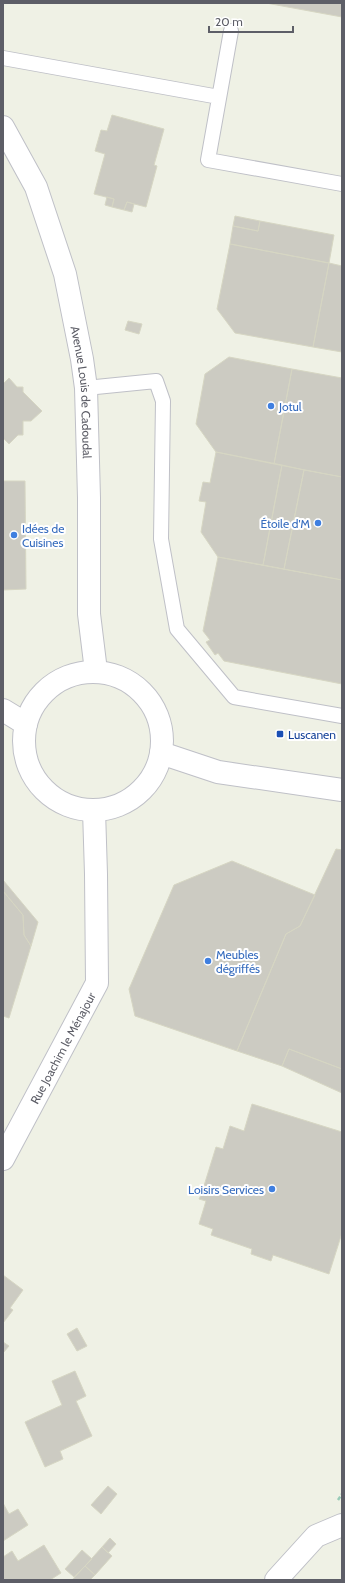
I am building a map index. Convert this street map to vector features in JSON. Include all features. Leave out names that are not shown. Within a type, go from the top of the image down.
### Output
[{"type":"street","name":"Avenue Louis de Cadoudal","points":[[3,127],[36,187],[65,274],[82,359],[86,388],[89,498],[89,614],[96,671]]},
{"type":"street","points":[[96,671],[119,676],[139,689],[153,707],[161,730],[160,753],[152,775],[137,793],[117,805],[94,810],[73,807],[54,798],[39,784],[28,765],[24,745],[26,724],[36,702],[51,685],[72,674],[96,671]]},
{"type":"street","points":[[3,710],[26,724]]},
{"type":"street","points":[[160,753],[218,772],[342,790]]},
{"type":"street","name":"Rue Joachim le Ménajour","points":[[3,1159],[97,984],[94,810]]},
{"type":"street","points":[[276,1580],[316,1536],[342,1525]]},
{"type":"lane","points":[[231,31],[208,160],[342,184]]},
{"type":"lane","points":[[3,58],[220,97]]},
{"type":"lane","points":[[86,388],[156,381],[162,401],[161,539],[177,629],[234,697],[342,716]]},
{"type":"building","points":[[266,3],[337,3],[342,4],[342,17]]},
{"type":"building","points":[[112,115],[164,129],[154,165],[157,166],[146,207],[127,202],[124,210],[112,207],[114,199],[94,194],[105,154],[95,151],[101,130],[107,131]]},
{"type":"building","points":[[107,197],[114,199],[112,207],[105,205]]},
{"type":"building","points":[[127,202],[134,204],[132,212],[124,210]]},
{"type":"building","points":[[235,216],[260,221],[258,231],[233,226]]},
{"type":"building","points":[[260,221],[334,235],[329,263],[230,244],[233,226],[258,231]]},
{"type":"building","points":[[230,244],[329,263],[313,347],[235,333],[217,309]]},
{"type":"building","points":[[329,263],[342,266],[342,352],[313,347]]},
{"type":"building","points":[[128,321],[142,324],[139,334],[125,330]]},
{"type":"building","points":[[229,357],[292,369],[274,464],[216,452],[196,424],[205,374]]},
{"type":"building","points":[[292,369],[342,378],[342,477],[274,464]]},
{"type":"building","points":[[9,378],[17,387],[23,387],[23,392],[42,411],[31,421],[23,421],[23,435],[18,435],[9,444],[3,438],[3,384]]},
{"type":"building","points":[[216,452],[282,465],[263,565],[218,557],[201,532],[206,502],[199,501],[203,482],[210,483]]},
{"type":"building","points":[[282,465],[304,470],[284,569],[263,565]]},
{"type":"building","name":"Étoile d'M","points":[[304,470],[342,477],[342,580],[284,569]]},
{"type":"building","name":"Idées de Cuisines","points":[[3,481],[25,481],[26,589],[3,590]]},
{"type":"building","points":[[218,557],[342,580],[342,684],[224,661],[218,653],[215,655],[206,642],[210,640],[203,631]]},
{"type":"building","points":[[336,849],[342,850],[342,1069],[289,1049],[282,1066],[237,1051],[286,934],[300,926]]},
{"type":"building","name":"Meubles dégriffés","points":[[232,861],[315,895],[300,926],[286,934],[237,1051],[135,1016],[129,989],[174,885]]},
{"type":"building","points":[[3,880],[38,922],[31,946],[24,935],[23,915],[3,891]]},
{"type":"building","points":[[3,891],[23,915],[24,935],[31,946],[9,1018],[3,1016]]},
{"type":"building","points":[[289,1049],[342,1069],[342,1093],[282,1066]]},
{"type":"building","name":"Loisirs Services","points":[[252,1104],[342,1132],[342,1233],[329,1274],[273,1255],[271,1261],[251,1254],[252,1249],[211,1235],[213,1229],[199,1224],[206,1201],[199,1199],[201,1195],[197,1194],[199,1189],[203,1189],[216,1147],[223,1149],[230,1126],[244,1131]]},
{"type":"building","points":[[3,1275],[23,1290],[10,1308],[13,1310],[3,1323]]},
{"type":"building","points":[[77,1328],[87,1346],[77,1351],[67,1334]]},
{"type":"building","points":[[3,1342],[9,1346],[3,1353]]},
{"type":"building","points":[[75,1371],[86,1396],[76,1401],[92,1436],[60,1451],[63,1459],[45,1467],[25,1422],[62,1405],[52,1381]]},
{"type":"building","points":[[108,1486],[117,1494],[101,1514],[91,1505]]},
{"type":"building","points":[[3,1503],[9,1514],[18,1509],[28,1525],[3,1541]]},
{"type":"building","points":[[110,1538],[116,1544],[108,1553],[102,1547]]},
{"type":"building","points":[[44,1545],[61,1573],[50,1580],[3,1580],[3,1557],[12,1551],[18,1561]]},
{"type":"building","points":[[102,1547],[112,1556],[95,1575],[85,1566]]},
{"type":"building","points":[[82,1550],[92,1559],[74,1577],[65,1569]]},
{"type":"building","points":[[85,1566],[95,1575],[90,1580],[72,1580]]},
{"type":"place","name":"Jotul","points":[[271,406]]},
{"type":"place","name":"Étoile d'M","points":[[318,523]]},
{"type":"place","name":"Idées de Cuisines","points":[[14,535]]},
{"type":"place","name":"Luscanen","points":[[280,734]]},
{"type":"place","name":"Meubles dégriffés","points":[[208,961]]},
{"type":"place","name":"Loisirs Services","points":[[272,1189]]}]
